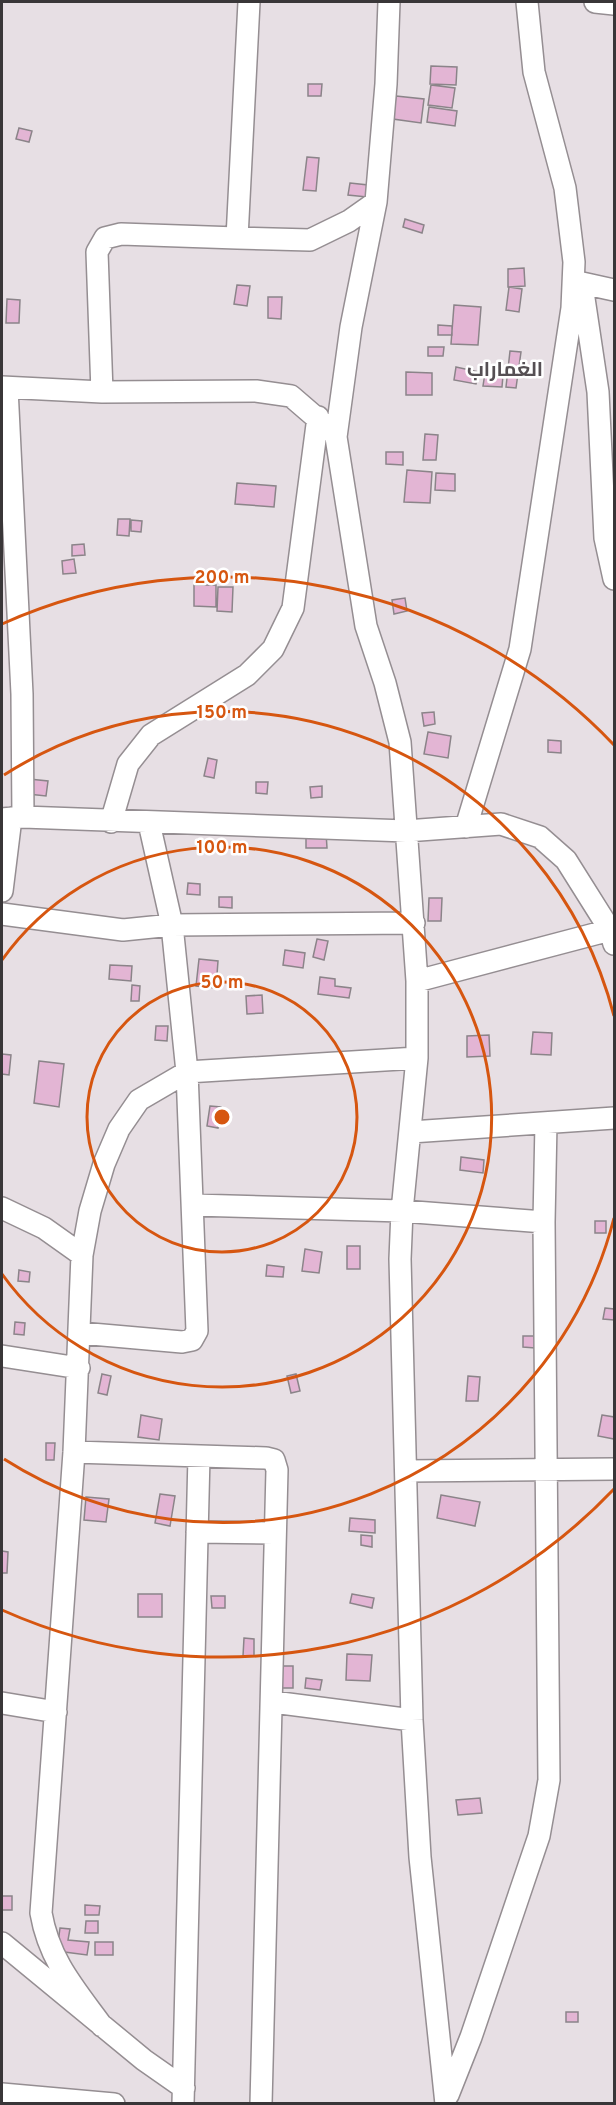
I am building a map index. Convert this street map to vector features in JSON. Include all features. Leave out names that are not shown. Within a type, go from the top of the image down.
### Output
[{"type":"street","points":[[237,238],[249,2]]},
{"type":"street","points":[[389,2],[386,84],[376,202],[351,327],[336,437],[366,626],[385,683],[400,742],[414,923],[417,1058],[402,1211],[400,1259],[412,1720],[420,1857],[446,2101]]},
{"type":"street","points":[[466,827],[520,649],[572,308],[574,262],[565,188],[534,72],[527,2]]},
{"type":"street","points":[[595,2],[615,3]]},
{"type":"street","points":[[102,392],[97,252],[105,238],[121,234],[310,240],[349,221],[376,202]]},
{"type":"street","points":[[574,262],[582,283],[598,392],[605,538],[615,579]]},
{"type":"street","points":[[582,283],[615,290]]},
{"type":"street","points":[[2,891],[12,818],[22,694],[4,387],[102,392],[256,391],[291,396],[318,417],[336,437]]},
{"type":"street","points":[[111,822],[128,764],[151,735],[247,675],[273,649],[293,608],[318,417]]},
{"type":"street","points":[[12,818],[406,831],[501,824],[540,837],[566,860],[612,937],[417,981]]},
{"type":"street","points":[[80,1333],[192,1340],[197,1331],[194,1205],[187,1072],[172,925],[149,823]]},
{"type":"street","points":[[2,914],[100,929],[172,925],[414,923]]},
{"type":"street","points":[[102,2026],[57,1962],[46,1938],[41,1913],[74,1452],[82,1255],[90,1211],[104,1164],[119,1129],[139,1100],[187,1072],[417,1058]]},
{"type":"street","points":[[411,1132],[615,1118]]},
{"type":"street","points":[[446,2101],[513,1915],[546,1809],[549,1780],[544,1222],[546,1123]]},
{"type":"street","points":[[194,1205],[402,1211],[544,1222]]},
{"type":"street","points":[[2,1208],[44,1228],[82,1255]]},
{"type":"street","points":[[2,1356],[79,1368]]},
{"type":"street","points":[[74,1452],[274,1460],[277,1470],[274,1533],[273,1702],[261,2103]]},
{"type":"street","points":[[183,2096],[199,1456]]},
{"type":"street","points":[[407,1471],[615,1469]]},
{"type":"street","points":[[197,1532],[274,1533]]},
{"type":"street","points":[[273,1702],[412,1720]]},
{"type":"street","points":[[2,1703],[56,1712]]},
{"type":"street","points":[[2,1943],[183,2096]]},
{"type":"street","points":[[2,2094],[38,2100],[114,2103]]},
{"type":"building","points":[[431,66],[457,67],[456,85],[430,84]]},
{"type":"building","points":[[308,84],[322,84],[321,96],[308,96]]},
{"type":"building","points":[[431,85],[455,88],[452,108],[428,105]]},
{"type":"building","points":[[396,96],[424,99],[421,123],[393,119]]},
{"type":"building","points":[[429,107],[457,111],[455,126],[427,122]]},
{"type":"building","points":[[19,128],[32,131],[29,142],[16,139]]},
{"type":"building","points":[[307,157],[319,158],[316,191],[303,190]]},
{"type":"building","points":[[350,183],[368,185],[367,197],[348,195]]},
{"type":"building","points":[[405,219],[424,225],[422,233],[403,227]]},
{"type":"building","points":[[524,268],[525,286],[508,287],[508,269]]},
{"type":"building","points":[[237,285],[250,286],[247,306],[234,304]]},
{"type":"building","points":[[509,287],[522,289],[519,312],[506,310]]},
{"type":"building","points":[[268,297],[282,297],[281,319],[268,318]]},
{"type":"building","points":[[7,299],[20,300],[19,323],[6,323]]},
{"type":"building","points":[[454,305],[481,307],[478,345],[451,344]]},
{"type":"building","points":[[438,325],[452,326],[452,335],[438,335]]},
{"type":"building","points":[[428,347],[444,347],[443,356],[428,356]]},
{"type":"building","points":[[510,351],[521,352],[516,388],[506,387]]},
{"type":"building","points":[[456,367],[479,372],[476,384],[454,380]]},
{"type":"building","points":[[406,372],[432,373],[432,395],[406,395]]},
{"type":"building","points":[[485,373],[503,375],[502,387],[483,386]]},
{"type":"building","points":[[425,434],[438,435],[436,460],[423,460]]},
{"type":"building","points":[[386,452],[403,452],[403,465],[386,464]]},
{"type":"building","points":[[407,470],[432,472],[430,503],[404,502]]},
{"type":"building","points":[[436,473],[455,474],[455,491],[435,490]]},
{"type":"building","points":[[237,483],[276,486],[274,507],[235,504]]},
{"type":"building","points":[[118,519],[130,519],[129,536],[117,535]]},
{"type":"building","points":[[131,520],[142,521],[141,532],[131,531]]},
{"type":"building","points":[[84,544],[85,555],[72,556],[72,545]]},
{"type":"building","points":[[74,559],[76,573],[63,574],[62,561]]},
{"type":"building","points":[[194,585],[216,585],[216,607],[194,606]]},
{"type":"building","points":[[218,587],[233,587],[232,612],[217,611]]},
{"type":"building","points":[[405,598],[407,611],[394,614],[392,600]]},
{"type":"building","points":[[434,712],[435,724],[424,726],[422,713]]},
{"type":"building","points":[[428,732],[451,736],[448,758],[424,754]]},
{"type":"building","points":[[548,740],[561,741],[561,753],[548,752]]},
{"type":"building","points":[[208,758],[217,760],[214,778],[204,776]]},
{"type":"building","points":[[29,779],[48,781],[46,796],[28,794]]},
{"type":"building","points":[[256,782],[268,782],[267,794],[256,793]]},
{"type":"building","points":[[322,786],[322,797],[311,798],[310,787]]},
{"type":"building","points":[[326,832],[327,848],[306,848],[306,833]]},
{"type":"building","points":[[188,883],[200,884],[200,895],[187,894]]},
{"type":"building","points":[[219,897],[232,897],[232,908],[219,907]]},
{"type":"building","points":[[429,898],[442,898],[441,921],[428,921]]},
{"type":"building","points":[[317,939],[328,941],[324,960],[313,957]]},
{"type":"building","points":[[285,950],[305,953],[303,968],[283,965]]},
{"type":"building","points":[[199,959],[218,961],[216,988],[196,986]]},
{"type":"building","points":[[110,965],[132,966],[131,981],[109,979]]},
{"type":"building","points":[[320,977],[335,979],[335,986],[351,988],[349,998],[318,994]]},
{"type":"building","points":[[132,985],[140,986],[139,1001],[131,1001]]},
{"type":"building","points":[[262,995],[263,1013],[247,1014],[246,996]]},
{"type":"building","points":[[156,1026],[168,1026],[167,1041],[155,1040]]},
{"type":"building","points":[[533,1032],[552,1033],[551,1055],[531,1054]]},
{"type":"building","points":[[489,1035],[490,1056],[467,1057],[467,1036]]},
{"type":"building","points":[[2,1054],[11,1055],[9,1075],[2,1074]]},
{"type":"building","points":[[39,1061],[64,1064],[59,1107],[34,1103]]},
{"type":"building","points":[[210,1106],[221,1107],[218,1128],[207,1126]]},
{"type":"building","points":[[461,1157],[484,1160],[483,1173],[460,1170]]},
{"type":"building","points":[[595,1221],[606,1221],[606,1233],[595,1233]]},
{"type":"building","points":[[347,1246],[360,1246],[360,1269],[347,1269]]},
{"type":"building","points":[[305,1249],[322,1252],[319,1273],[302,1271]]},
{"type":"building","points":[[267,1265],[284,1267],[283,1277],[266,1276]]},
{"type":"building","points":[[19,1270],[30,1272],[29,1282],[18,1281]]},
{"type":"building","points":[[605,1308],[614,1309],[614,1320],[603,1319]]},
{"type":"building","points":[[15,1322],[25,1323],[24,1335],[14,1334]]},
{"type":"building","points":[[523,1336],[536,1336],[535,1348],[523,1347]]},
{"type":"building","points":[[102,1374],[111,1376],[107,1395],[98,1393]]},
{"type":"building","points":[[296,1374],[300,1391],[291,1393],[287,1376]]},
{"type":"building","points":[[468,1376],[480,1377],[478,1401],[466,1401]]},
{"type":"building","points":[[141,1415],[162,1419],[159,1440],[138,1437]]},
{"type":"building","points":[[602,1415],[614,1417],[614,1439],[598,1436]]},
{"type":"building","points":[[46,1443],[55,1443],[54,1460],[46,1460]]},
{"type":"building","points":[[160,1494],[175,1496],[170,1526],[155,1523]]},
{"type":"building","points":[[441,1495],[480,1502],[475,1526],[437,1518]]},
{"type":"building","points":[[86,1497],[109,1499],[106,1522],[84,1520]]},
{"type":"building","points":[[350,1518],[375,1520],[375,1533],[349,1531]]},
{"type":"building","points":[[361,1535],[372,1536],[372,1547],[361,1545]]},
{"type":"building","points":[[2,1551],[8,1552],[7,1573],[2,1573]]},
{"type":"building","points":[[138,1594],[162,1594],[162,1617],[138,1617]]},
{"type":"building","points":[[352,1594],[374,1598],[372,1608],[350,1603]]},
{"type":"building","points":[[211,1596],[225,1596],[225,1608],[212,1608]]},
{"type":"building","points":[[244,1638],[254,1639],[254,1656],[243,1656]]},
{"type":"building","points":[[347,1654],[372,1655],[370,1681],[346,1680]]},
{"type":"building","points":[[280,1666],[293,1666],[293,1688],[280,1688]]},
{"type":"building","points":[[306,1678],[322,1680],[320,1690],[305,1688]]},
{"type":"building","points":[[480,1798],[482,1813],[458,1815],[456,1800]]},
{"type":"building","points":[[2,1896],[12,1896],[12,1910],[2,1910]]},
{"type":"building","points":[[85,1905],[100,1906],[99,1915],[85,1915]]},
{"type":"building","points":[[86,1921],[98,1921],[98,1933],[85,1933]]},
{"type":"building","points":[[60,1928],[70,1929],[68,1940],[89,1942],[87,1955],[57,1951]]},
{"type":"building","points":[[95,1942],[113,1942],[113,1955],[95,1955]]},
{"type":"building","points":[[566,2012],[578,2012],[578,2022],[566,2022]]},
{"type":"district","name":"الغماراب","points":[[505,371]]}]
